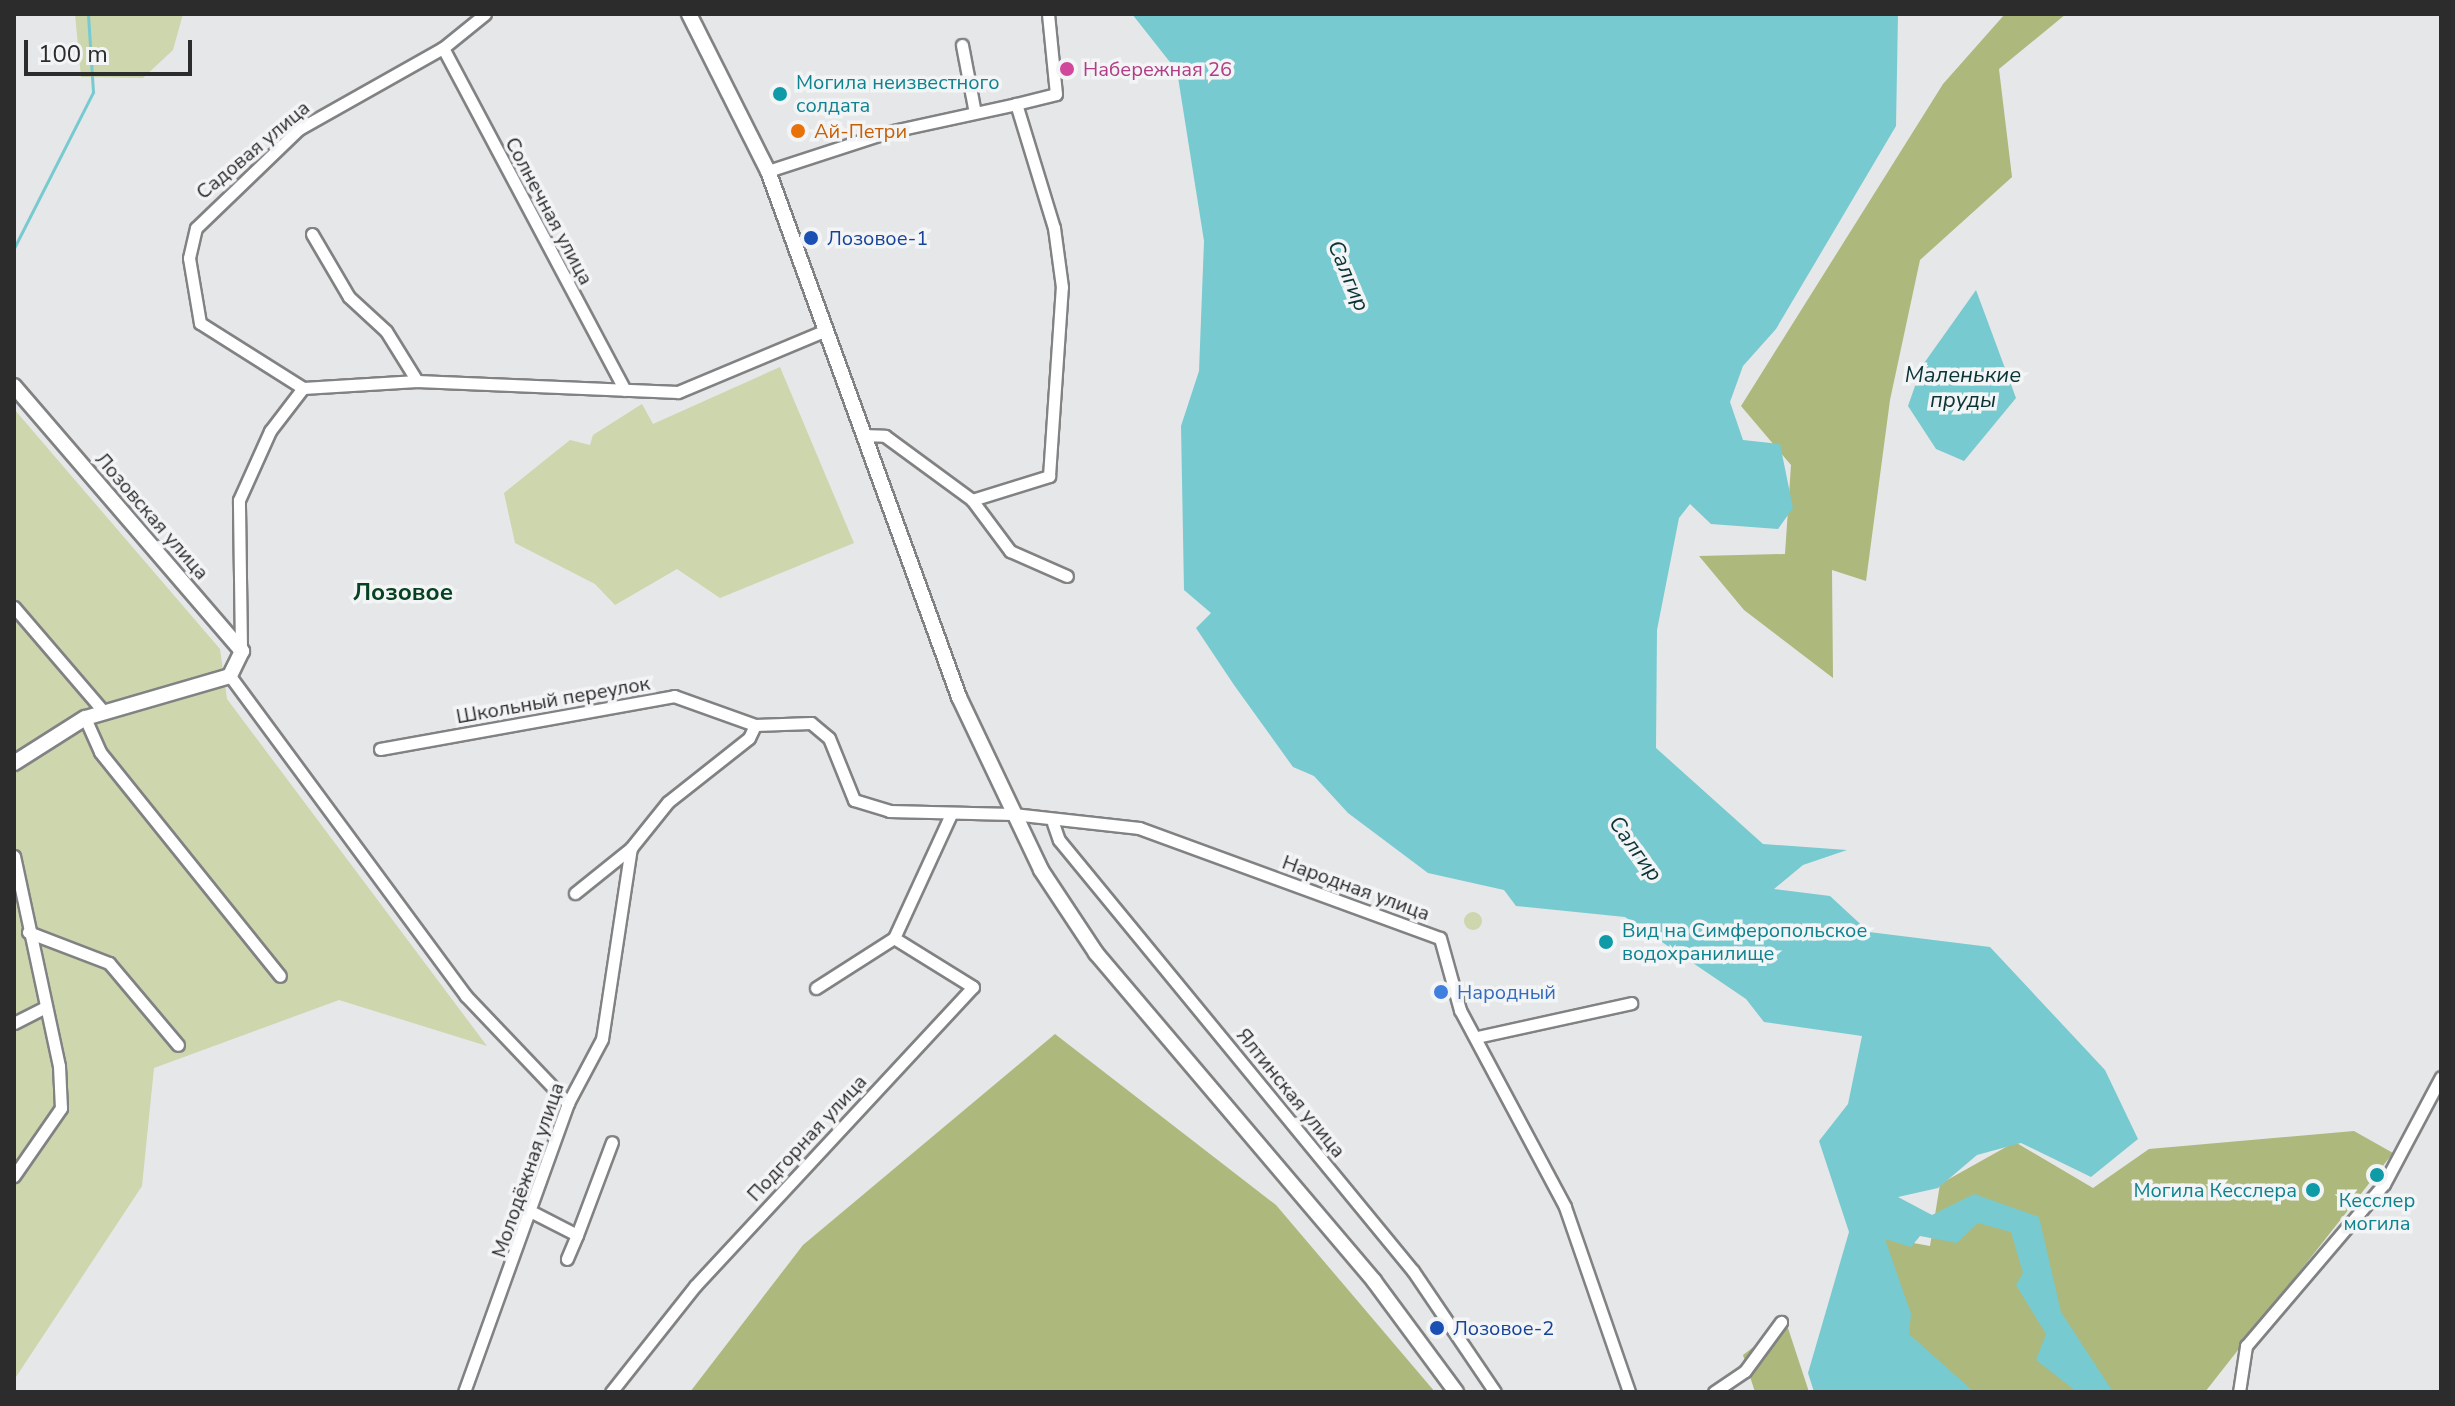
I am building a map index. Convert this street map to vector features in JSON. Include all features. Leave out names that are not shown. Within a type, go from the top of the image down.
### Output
[{"type":"main road","points":[[689,14],[768,171],[959,697],[1013,814],[1096,953],[1374,1281],[1456,1392]]},
{"type":"main road","name":"Лозовская улица","points":[[14,386],[242,651]]},
{"type":"main road","points":[[14,763],[85,718],[230,676],[242,651]]},
{"type":"street","name":"Садовая улица","points":[[303,388],[200,323],[189,258],[196,228],[299,129],[443,48],[485,14]]},
{"type":"street","points":[[768,171],[974,108],[1016,104],[1056,94],[1048,14]]},
{"type":"street","points":[[962,45],[974,108]]},
{"type":"street","name":"Солнечная улица","points":[[443,48],[625,390]]},
{"type":"street","points":[[972,500],[1049,476],[1062,287],[1054,228],[1016,104]]},
{"type":"street","points":[[312,234],[349,297],[386,331],[417,381]]},
{"type":"street","points":[[242,651],[239,500],[270,431],[303,388],[417,381],[678,392],[826,330]]},
{"type":"street","points":[[862,435],[885,436],[972,500],[1010,551],[1067,576]]},
{"type":"street","points":[[14,607],[104,712]]},
{"type":"street","points":[[230,676],[466,996],[568,1103]]},
{"type":"street","name":"Школьный переулок","points":[[380,749],[674,696],[755,725],[822,729]]},
{"type":"street","points":[[85,718],[100,752],[280,976]]},
{"type":"street","points":[[575,893],[631,848],[668,802],[749,738],[755,725]]},
{"type":"street","name":"Народная улица","points":[[822,729],[854,800],[889,811],[1013,814],[1053,823],[1139,828],[1440,938],[1447,979],[1565,1207],[1629,1392]]},
{"type":"street","points":[[816,988],[894,938],[951,814]]},
{"type":"street","name":"Ялтинская улица","points":[[1053,823],[1059,840],[1413,1271],[1495,1392]]},
{"type":"street","name":"Молодёжная улица","points":[[464,1392],[534,1213],[568,1103],[602,1039],[631,848]]},
{"type":"street","points":[[14,856],[18,904],[28,932],[61,1108],[14,1176]]},
{"type":"street","points":[[28,932],[109,963],[178,1045]]},
{"type":"street","name":"Подгорная улица","points":[[611,1392],[695,1286],[973,987],[894,938]]},
{"type":"street","points":[[1477,1037],[1631,1003]]},
{"type":"street","points":[[14,1023],[44,1008]]},
{"type":"street","points":[[2239,1392],[2246,1346],[2384,1184],[2441,1077]]},
{"type":"street","points":[[567,1259],[612,1142]]},
{"type":"street","points":[[534,1213],[577,1235]]},
{"type":"street","points":[[1714,1392],[1745,1371],[1781,1322]]},
{"type":"green space","points":[[75,14],[183,14],[173,50],[143,78],[81,77]]},
{"type":"green space","points":[[2005,14],[2066,14],[1999,69],[2012,177],[1920,260],[1890,400],[1866,581],[1832,570],[1833,678],[1744,610],[1699,556],[1785,554],[1791,465],[1741,406],[1943,84]]},
{"type":"green space","points":[[780,367],[854,543],[720,598],[677,569],[615,605],[595,584],[515,543],[504,493],[570,440],[590,445],[593,435],[642,404],[653,424]]},
{"type":"green space","points":[[14,409],[220,649],[227,699],[487,1046],[339,1000],[154,1068],[142,1186],[14,1380]]},
{"type":"green space","points":[[1469,912],[1477,912],[1482,921],[1480,928],[1469,930],[1464,925],[1464,917]]},
{"type":"green space","points":[[1055,1034],[1276,1205],[1435,1392],[690,1392],[803,1245]]},
{"type":"green space","points":[[2354,1131],[2393,1153],[2205,1392],[1904,1392],[1875,1236],[1930,1246],[1940,1184],[2015,1142],[2093,1188],[2149,1149]]},
{"type":"green space","points":[[1786,1322],[1809,1392],[1755,1392],[1743,1355]]},
{"type":"water","name":"Салгир","points":[[1132,14],[1898,14],[1896,126],[1776,329],[1743,366],[1730,402],[1743,440],[1780,444],[1793,508],[1778,529],[1711,524],[1690,504],[1679,518],[1657,630],[1656,748],[1763,844],[1847,850],[1803,865],[1774,889],[1830,896],[1869,932],[1990,947],[2105,1070],[2138,1139],[2091,1177],[2021,1143],[1977,1155],[1938,1188],[1898,1197],[1932,1215],[1974,1194],[2039,1217],[2061,1312],[2113,1392],[2077,1392],[2036,1360],[2046,1334],[2016,1285],[2023,1273],[2011,1232],[1978,1223],[1957,1243],[1920,1236],[1911,1247],[1885,1239],[1911,1314],[1909,1334],[1974,1392],[1814,1392],[1808,1373],[1849,1232],[1819,1141],[1848,1104],[1862,1036],[1764,1022],[1746,999],[1625,917],[1516,906],[1504,890],[1428,873],[1348,813],[1314,776],[1293,767],[1234,685],[1196,628],[1211,613],[1184,590],[1181,426],[1199,371],[1204,241],[1177,71]]},
{"type":"water","name":"Маленькие пруды","points":[[1976,290],[2016,398],[1964,461],[1936,449],[1908,406],[1922,366]]},
{"type":"waterway","points":[[14,248],[93,92],[88,14]]},
{"type":"place","name":"Набережная 26","points":[[1067,69]]},
{"type":"place","name":"Могила неизвестного солдата","points":[[780,94]]},
{"type":"place","name":"Ай-Петри","points":[[798,131]]},
{"type":"place","name":"Лозовое-1","points":[[811,238]]},
{"type":"place","name":"Вид на Симферопольское водохранилище","points":[[1606,942]]},
{"type":"place","name":"Народный","points":[[1441,992]]},
{"type":"place","name":"Кесслер могила","points":[[2377,1175]]},
{"type":"place","name":"Могила Кесслера","points":[[2313,1190]]},
{"type":"place","name":"Лозовое-2","points":[[1437,1328]]},
{"type":"district","name":"Лозовое","points":[[403,593]]}]
